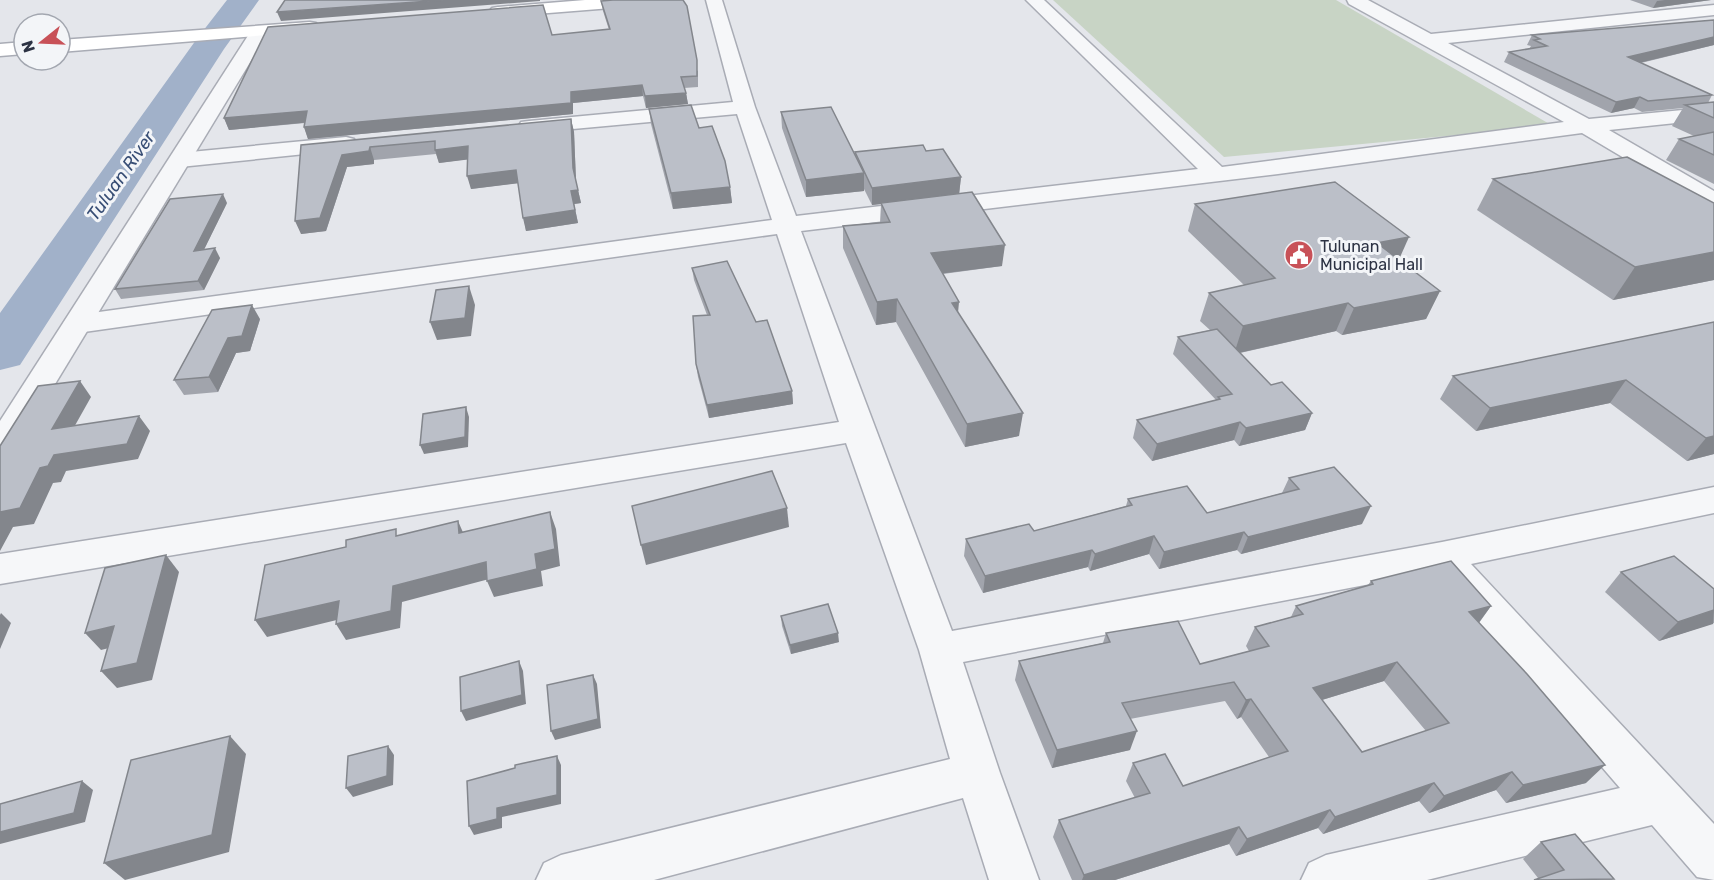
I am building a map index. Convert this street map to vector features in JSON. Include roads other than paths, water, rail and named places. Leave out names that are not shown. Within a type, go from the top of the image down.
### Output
[{"type":"main road","points":[[486,13],[649,0]]},
{"type":"main road","points":[[72,45],[326,26]]},
{"type":"street","points":[[714,0],[745,107],[858,430],[939,650],[977,773],[1014,880]]},
{"type":"street","points":[[1034,0],[1216,174]]},
{"type":"street","points":[[1355,0],[1586,126],[1714,201]]},
{"type":"street","points":[[1681,0],[1712,11]]},
{"type":"street","points":[[1428,40],[1712,11]]},
{"type":"street","points":[[0,447],[180,160],[252,32]]},
{"type":"street","points":[[510,129],[745,107]]},
{"type":"street","points":[[77,324],[787,225],[1216,174],[1586,126],[1714,113]]},
{"type":"street","points":[[180,160],[369,142]]},
{"type":"street","points":[[0,569],[858,430]]},
{"type":"street","points":[[939,650],[1711,503]]},
{"type":"street","points":[[1442,556],[1714,860]]},
{"type":"street","points":[[561,880],[977,773]]},
{"type":"street","points":[[1326,880],[1660,801]]},
{"type":"waterway","name":"Tuluan River","points":[[0,353],[208,47],[243,0]]},
{"type":"place","name":"Tulunan Municipal Hall","points":[[1299,255]]}]
